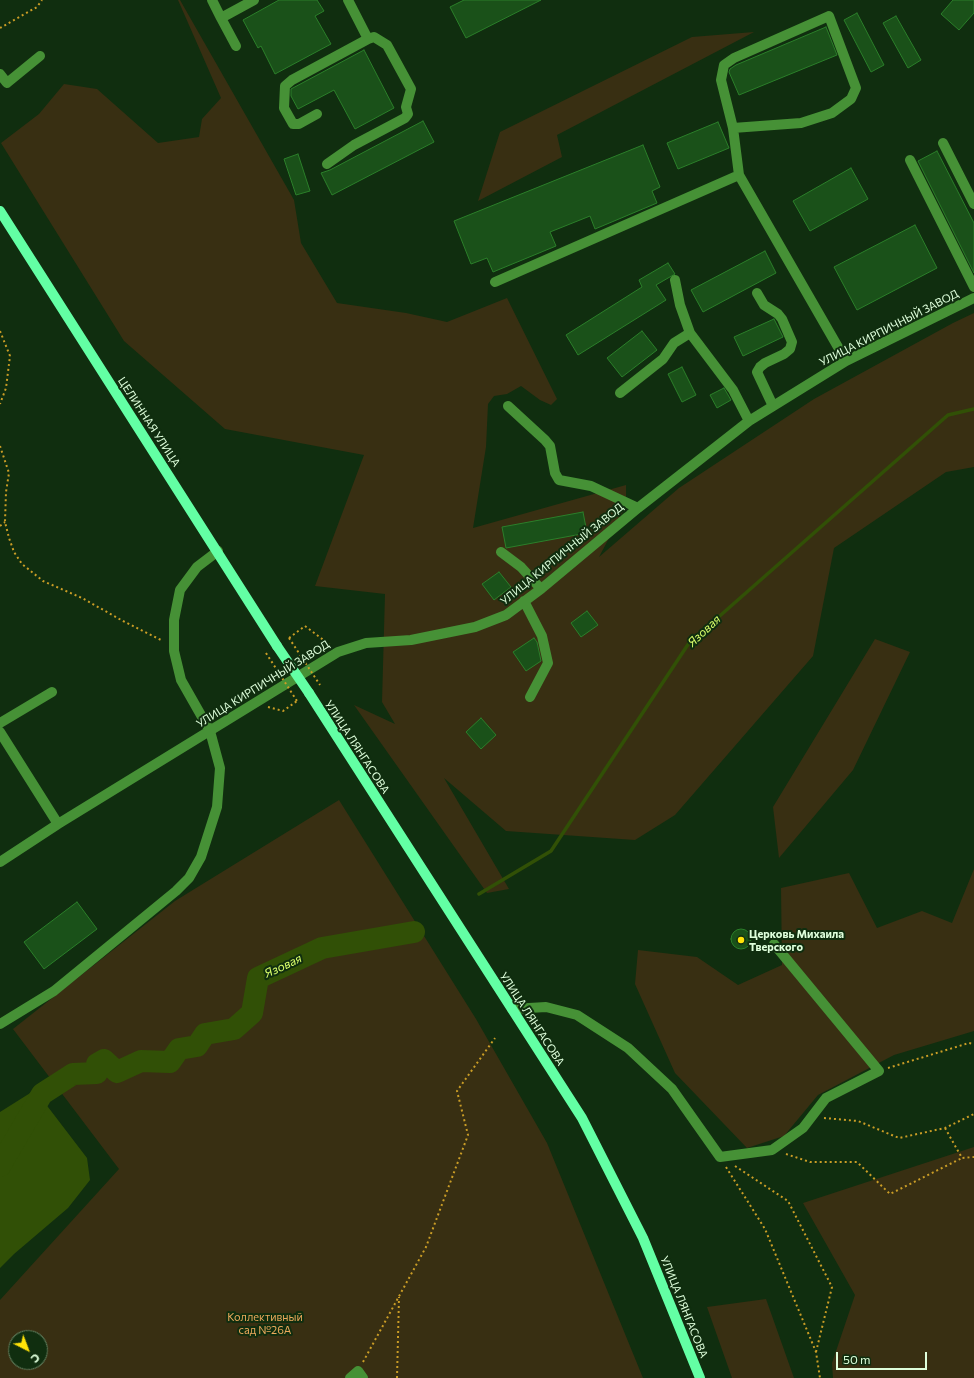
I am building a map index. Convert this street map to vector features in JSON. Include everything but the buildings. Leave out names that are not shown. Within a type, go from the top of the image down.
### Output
[{"type":"main road","name":"ЦЕЛИННАЯ УЛИЦА","points":[[0,211],[277,646]]},
{"type":"main road","name":"УЛИЦА ЛЯНГАСОВА","points":[[277,646],[309,693],[582,1118],[639,1231],[700,1378]]},
{"type":"street","points":[[212,0],[236,46]]},
{"type":"street","points":[[221,18],[254,0]]},
{"type":"street","points":[[348,0],[368,39]]},
{"type":"street","points":[[733,128],[801,123],[832,114],[851,99],[856,88],[829,16],[734,58],[724,65],[721,80],[733,128],[740,175],[846,361]]},
{"type":"street","points":[[317,114],[299,124],[293,124],[284,108],[285,86],[292,80],[371,37],[387,45],[411,89],[406,107],[408,114],[405,118],[354,145],[327,164]]},
{"type":"street","points":[[0,74],[7,83],[40,56]]},
{"type":"street","points":[[943,144],[974,204]]},
{"type":"street","points":[[910,160],[974,287]]},
{"type":"street","points":[[495,282],[740,175]]},
{"type":"street","points":[[675,280],[680,305],[690,333],[733,390],[749,421]]},
{"type":"street","points":[[757,293],[764,305],[778,314],[782,319],[792,342],[790,349],[784,354],[760,367],[757,372],[773,406]]},
{"type":"street","name":"УЛИЦА КИРПИЧНЫЙ ЗАВОД","points":[[0,862],[58,824],[338,652],[366,644],[411,640],[475,627],[506,615],[541,589],[638,508],[749,421],[846,361],[974,298]]},
{"type":"street","points":[[620,392],[663,359],[674,343],[690,333]]},
{"type":"street","points":[[508,406],[550,446],[555,473],[560,480],[591,486],[638,508]]},
{"type":"street","points":[[0,1024],[54,991],[176,891],[189,878],[201,857],[217,807],[220,768],[210,731],[182,680],[174,651],[174,620],[180,590],[197,567],[218,552]]},
{"type":"street","points":[[501,552],[521,568],[541,589]]},
{"type":"street","points":[[524,601],[542,636],[548,663],[530,697]]},
{"type":"street","points":[[0,723],[52,692]]},
{"type":"street","points":[[0,732],[58,824]]},
{"type":"street","points":[[512,1009],[546,1007],[577,1014],[628,1048],[672,1089],[720,1157],[772,1150],[803,1128],[826,1098],[879,1071],[774,944]]},
{"type":"street","points":[[350,1378],[360,1374]]},
{"type":"path","points":[[0,28],[37,7],[42,0]]},
{"type":"path","points":[[0,330],[10,356],[6,388],[0,404]]},
{"type":"path","points":[[0,446],[9,472],[6,492],[5,522],[8,538],[14,552],[22,564],[42,581],[82,598],[123,621],[162,640],[174,651]]},
{"type":"path","points":[[0,526],[5,522]]},
{"type":"path","points":[[320,685],[289,638],[305,626],[338,652]]},
{"type":"path","points":[[256,703],[283,711],[297,701],[266,653]]},
{"type":"path","points":[[360,1374],[399,1296],[426,1247],[468,1135],[457,1091],[494,1038]]},
{"type":"path","points":[[879,1071],[969,1042],[974,1044]]},
{"type":"path","points":[[823,1118],[858,1121],[899,1138],[945,1128],[974,1114]]},
{"type":"path","points":[[945,1128],[962,1158]]},
{"type":"path","points":[[772,1150],[810,1162],[857,1162],[890,1194],[962,1158],[974,1157]]},
{"type":"path","points":[[720,1157],[765,1229],[816,1352],[820,1378]]},
{"type":"path","points":[[720,1157],[788,1201],[832,1287],[816,1352]]},
{"type":"path","points":[[397,1378],[399,1296]]},
{"type":"green space","points":[[178,0],[180,0],[294,200],[301,243],[337,303],[406,313],[447,322],[507,298],[557,399],[551,405],[540,400],[521,386],[507,394],[494,396],[488,404],[486,447],[473,528],[626,485],[626,506],[599,557],[679,488],[814,399],[974,313],[974,467],[946,472],[834,548],[813,656],[675,815],[635,840],[506,831],[444,778],[509,889],[487,893],[354,705],[395,724],[382,702],[385,594],[315,586],[364,455],[225,429],[124,341],[1,143],[39,114],[64,84],[97,89],[158,143],[199,137],[202,119],[221,98]]},
{"type":"green space","points":[[754,32],[557,135],[562,157],[478,201],[500,132],[692,37]]},
{"type":"green space","points":[[875,639],[910,652],[853,770],[779,858],[773,807]]},
{"type":"green space","name":"Коллективный сад №26А","points":[[339,800],[476,1019],[547,1143],[643,1378],[0,1378],[0,1300],[119,1169],[13,1029],[175,901]]},
{"type":"green space","points":[[974,869],[974,1031],[894,1055],[818,1095],[784,1136],[747,1148],[675,1073],[635,984],[638,950],[697,957],[738,985],[782,965],[781,888],[849,873],[877,928],[922,911],[952,923]]},
{"type":"green space","points":[[974,1147],[974,1378],[833,1378],[832,1363],[855,1295],[803,1203]]},
{"type":"green space","points":[[766,1299],[794,1378],[732,1378],[707,1307]]},
{"type":"shaded area","points":[[35,1090],[87,1158],[90,1180],[68,1208],[14,1254],[0,1268],[0,1112]]},
{"type":"waterway","name":"Язовая","points":[[479,894],[551,851],[689,643],[948,415],[974,409]]},
{"type":"waterway","name":"Язовая","points":[[0,1166],[42,1094],[73,1074],[97,1073],[97,1064],[104,1060],[117,1072],[141,1061],[170,1062],[179,1049],[197,1046],[205,1034],[234,1029],[252,1013],[258,978],[322,948],[414,932]]},
{"type":"place","name":"Церковь Михаила Тверского","points":[[741,940]]}]
